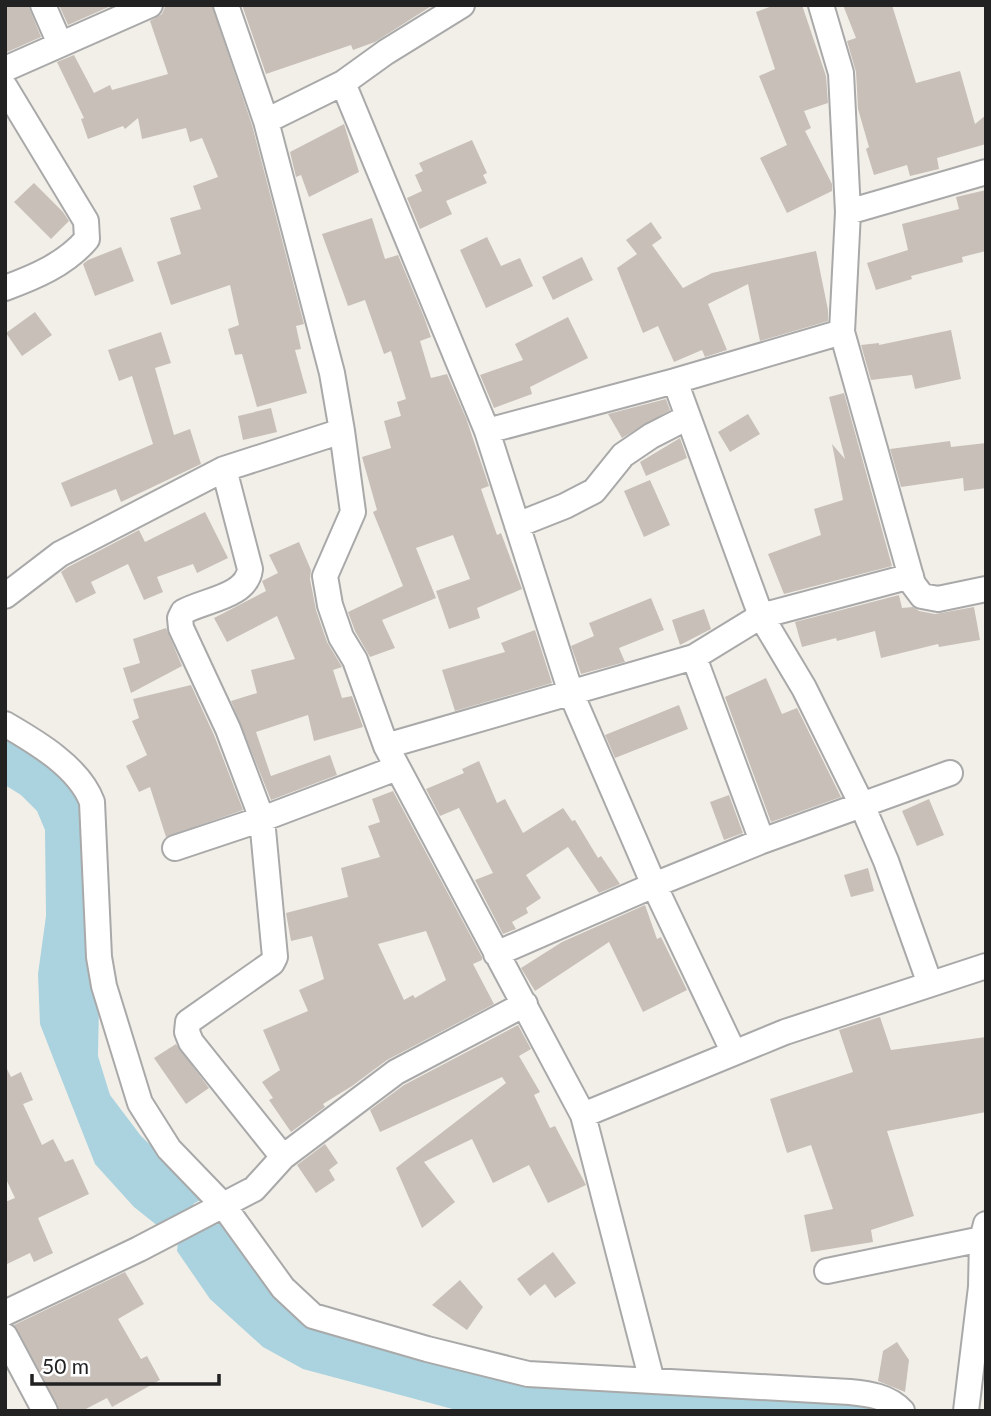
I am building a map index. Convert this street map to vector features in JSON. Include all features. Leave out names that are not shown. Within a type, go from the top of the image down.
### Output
[{"type":"street","points":[[43,5],[60,44]]},
{"type":"street","points":[[5,69],[150,5]]},
{"type":"street","points":[[226,5],[266,121],[332,373],[353,512],[325,576],[330,605],[341,637],[355,660],[392,757],[583,1115],[652,1381]]},
{"type":"street","points":[[821,5],[841,73],[848,212],[842,332],[913,584],[922,596],[938,598],[986,589]]},
{"type":"street","points":[[266,121],[343,83],[447,10]]},
{"type":"street","points":[[343,83],[487,431],[570,693],[654,885],[734,1053]]},
{"type":"street","points":[[5,87],[86,221],[87,239],[78,250],[38,276],[5,288]]},
{"type":"street","points":[[848,212],[986,172]]},
{"type":"street","points":[[487,431],[675,381],[842,332]]},
{"type":"street","points":[[675,381],[761,616],[804,688],[862,805],[891,874],[930,984]]},
{"type":"street","points":[[517,525],[594,491],[624,455],[651,436],[688,417]]},
{"type":"street","points":[[5,596],[60,554],[224,469],[342,431]]},
{"type":"street","points":[[224,469],[250,569],[249,576],[246,582],[233,592],[183,612],[180,618],[181,628],[228,729],[262,819],[275,957],[272,963],[188,1022],[187,1032],[191,1042],[284,1157]]},
{"type":"street","points":[[175,848],[262,819],[392,757],[570,693],[694,657],[761,616],[911,576]]},
{"type":"street","points":[[694,657],[762,841]]},
{"type":"street","points":[[5,724],[60,762],[87,789],[92,802],[99,957],[104,986],[140,1103],[169,1149],[216,1208],[283,1287],[313,1315],[427,1349],[528,1374],[850,1392],[891,1401],[902,1411]]},
{"type":"street","points":[[496,954],[762,841],[950,773]]},
{"type":"street","points":[[583,1115],[785,1032],[986,966]]},
{"type":"street","points":[[5,1313],[139,1249],[254,1189],[284,1157],[396,1072],[525,1004]]},
{"type":"street","points":[[827,1271],[984,1232],[983,1287],[966,1411]]},
{"type":"street","points":[[5,1336],[45,1411]]},
{"type":"water","points":[[5,736],[57,772],[82,799],[99,1004],[98,1056],[110,1095],[141,1136],[315,1305],[525,1384],[741,1391],[884,1408],[887,1411],[460,1411],[303,1369],[263,1347],[210,1299],[177,1251],[178,1242],[134,1207],[95,1164],[40,1024],[38,974],[46,916],[45,830],[37,811],[21,795],[5,785]],"holes":[[[202,1199],[220,1214],[220,1224],[203,1225],[198,1209],[193,1204]]]},
{"type":"building","points":[[5,5],[28,5],[41,37],[5,53]]},
{"type":"building","points":[[59,5],[113,5],[68,25]]},
{"type":"building","points":[[170,5],[212,5],[252,125],[304,324],[296,326],[301,349],[295,350],[307,393],[257,407],[242,354],[235,355],[228,329],[239,325],[230,285],[171,305],[157,262],[181,254],[170,218],[201,209],[193,186],[218,177],[202,138],[190,142],[186,128],[142,139],[138,118],[125,129],[123,126],[88,139],[81,119],[84,118],[57,62],[74,55],[94,93],[110,85],[112,90],[168,74],[150,21]]},
{"type":"building","points":[[242,5],[433,5],[375,42],[353,50],[351,45],[266,74]]},
{"type":"building","points":[[775,5],[802,5],[826,76],[828,103],[804,111],[811,128],[805,131],[832,184],[832,191],[787,213],[760,158],[787,145],[759,76],[775,69],[756,12]]},
{"type":"building","points":[[843,5],[892,5],[916,83],[960,71],[975,124],[986,115],[986,144],[937,158],[939,169],[910,176],[907,165],[874,175],[866,149],[869,147],[858,109],[856,72],[847,41],[856,38]]},
{"type":"building","points":[[344,124],[359,172],[309,197],[301,175],[296,177],[290,152]]},
{"type":"building","points":[[472,140],[487,173],[483,175],[487,183],[446,201],[452,214],[420,229],[407,198],[422,191],[415,175],[423,171],[419,163]]},
{"type":"building","points":[[34,183],[69,221],[51,239],[14,202]]},
{"type":"building","points":[[986,190],[986,251],[962,257],[963,262],[911,276],[912,279],[876,290],[867,263],[908,250],[902,224],[959,209],[956,197]]},
{"type":"building","points":[[372,218],[385,259],[398,255],[424,317],[431,337],[420,341],[431,378],[447,374],[466,418],[489,486],[481,489],[497,535],[501,533],[522,589],[477,608],[480,618],[449,629],[436,591],[470,579],[453,535],[416,548],[436,598],[382,620],[395,648],[370,657],[348,612],[403,586],[373,512],[377,510],[362,457],[391,448],[384,421],[401,416],[397,402],[406,399],[391,351],[384,354],[365,300],[348,306],[322,234]]},
{"type":"building","points":[[651,222],[662,238],[652,245],[683,288],[712,273],[816,251],[828,321],[760,341],[748,284],[708,304],[727,350],[705,357],[702,350],[674,362],[658,326],[643,333],[617,268],[637,254],[626,240]]},
{"type":"building","points":[[487,237],[501,266],[520,258],[533,286],[486,308],[460,250]]},
{"type":"building","points":[[121,247],[134,281],[95,296],[83,264]]},
{"type":"building","points":[[582,257],[593,280],[553,300],[542,277]]},
{"type":"building","points":[[35,312],[52,335],[22,356],[6,333]]},
{"type":"building","points":[[568,317],[588,358],[530,387],[532,394],[494,408],[480,375],[523,360],[515,344]]},
{"type":"building","points":[[951,330],[961,379],[915,389],[912,375],[871,380],[861,345],[879,345]]},
{"type":"building","points":[[161,332],[171,363],[155,368],[174,435],[190,429],[201,464],[121,502],[116,489],[71,507],[61,483],[153,444],[132,376],[119,381],[108,350]]},
{"type":"building","points":[[844,393],[892,566],[784,594],[768,554],[821,535],[814,509],[843,500],[832,444],[845,459],[829,397]]},
{"type":"building","points":[[666,399],[670,410],[622,438],[608,414]]},
{"type":"building","points":[[271,408],[277,432],[243,440],[238,416]]},
{"type":"building","points":[[748,414],[760,434],[730,452],[718,432]]},
{"type":"building","points":[[680,438],[687,458],[646,476],[640,462]]},
{"type":"building","points":[[950,441],[951,447],[986,443],[986,488],[964,491],[963,478],[901,487],[890,449]]},
{"type":"building","points":[[650,480],[670,525],[644,537],[624,491]]},
{"type":"building","points":[[205,512],[228,558],[197,573],[193,564],[157,577],[163,592],[144,600],[128,564],[91,582],[96,593],[76,603],[61,572],[68,567],[139,530],[145,542]]},
{"type":"building","points":[[299,542],[311,570],[310,579],[316,610],[327,642],[342,667],[333,670],[342,698],[352,696],[363,727],[314,741],[308,715],[256,732],[271,776],[330,755],[337,775],[271,800],[231,701],[257,693],[251,670],[295,659],[277,616],[227,642],[214,618],[266,591],[262,581],[278,573],[269,555]]},
{"type":"building","points":[[899,595],[902,608],[913,607],[935,614],[974,607],[980,640],[939,647],[938,644],[881,658],[875,631],[802,647],[795,622]]},
{"type":"building","points":[[651,598],[664,630],[619,648],[625,662],[581,674],[571,646],[594,636],[589,623]]},
{"type":"building","points":[[704,609],[711,629],[680,645],[672,620]]},
{"type":"building","points":[[166,628],[182,666],[131,693],[123,668],[140,663],[133,639]]},
{"type":"building","points":[[535,630],[552,683],[455,711],[442,670],[505,652],[501,643]]},
{"type":"building","points":[[766,678],[782,714],[797,708],[841,797],[771,822],[725,697]]},
{"type":"building","points":[[191,685],[243,810],[166,837],[150,787],[139,792],[126,766],[147,755],[132,721],[139,718],[133,699]]},
{"type":"building","points":[[679,705],[688,729],[615,758],[605,735]]},
{"type":"building","points":[[479,761],[497,803],[505,799],[523,833],[563,808],[572,821],[575,820],[598,858],[601,856],[620,884],[599,893],[568,847],[526,875],[541,898],[526,908],[528,913],[512,922],[516,929],[503,934],[475,880],[493,873],[459,808],[440,816],[426,789],[464,773],[462,769]]},
{"type":"building","points":[[393,791],[482,957],[482,960],[473,964],[494,1004],[387,1060],[323,1104],[325,1107],[291,1132],[269,1100],[273,1098],[262,1082],[280,1070],[263,1030],[308,1011],[299,990],[324,979],[312,936],[291,941],[286,913],[348,897],[341,868],[380,857],[368,826],[380,822],[372,799]],"holes":[[[426,931],[446,980],[415,998],[413,995],[404,1000],[378,944]]]},
{"type":"building","points":[[729,795],[743,833],[724,840],[710,802]]},
{"type":"building","points":[[929,799],[944,835],[917,846],[902,811]]},
{"type":"building","points":[[868,868],[874,891],[851,897],[844,875]]},
{"type":"building","points":[[645,905],[657,939],[661,937],[687,990],[643,1012],[609,942],[535,991],[521,968],[562,942]]},
{"type":"building","points":[[880,1017],[891,1050],[986,1037],[986,1112],[887,1131],[914,1216],[871,1230],[873,1242],[811,1252],[804,1215],[833,1209],[811,1145],[787,1153],[770,1099],[853,1072],[839,1030]]},
{"type":"building","points":[[518,1025],[531,1049],[519,1056],[540,1092],[534,1095],[550,1128],[555,1126],[586,1185],[548,1203],[529,1165],[493,1183],[472,1139],[424,1162],[455,1202],[422,1228],[396,1168],[506,1083],[502,1077],[380,1132],[370,1110],[404,1085]]},
{"type":"building","points":[[176,1044],[209,1088],[186,1104],[154,1058]]},
{"type":"building","points":[[5,1065],[11,1077],[21,1072],[33,1100],[23,1104],[42,1145],[53,1139],[65,1162],[73,1159],[89,1194],[38,1218],[53,1253],[34,1262],[30,1253],[5,1265],[5,1202],[15,1198],[5,1177]]},
{"type":"building","points":[[325,1144],[338,1163],[329,1170],[335,1180],[316,1193],[297,1165]]},
{"type":"building","points":[[553,1252],[576,1283],[555,1298],[545,1284],[530,1296],[517,1279]]},
{"type":"building","points":[[125,1272],[144,1304],[118,1319],[141,1359],[147,1356],[160,1380],[112,1407],[107,1398],[82,1411],[60,1411],[14,1325]]},
{"type":"building","points":[[460,1280],[483,1307],[467,1330],[432,1305]]},
{"type":"building","points":[[897,1342],[909,1360],[905,1392],[878,1381],[883,1351]]}]
